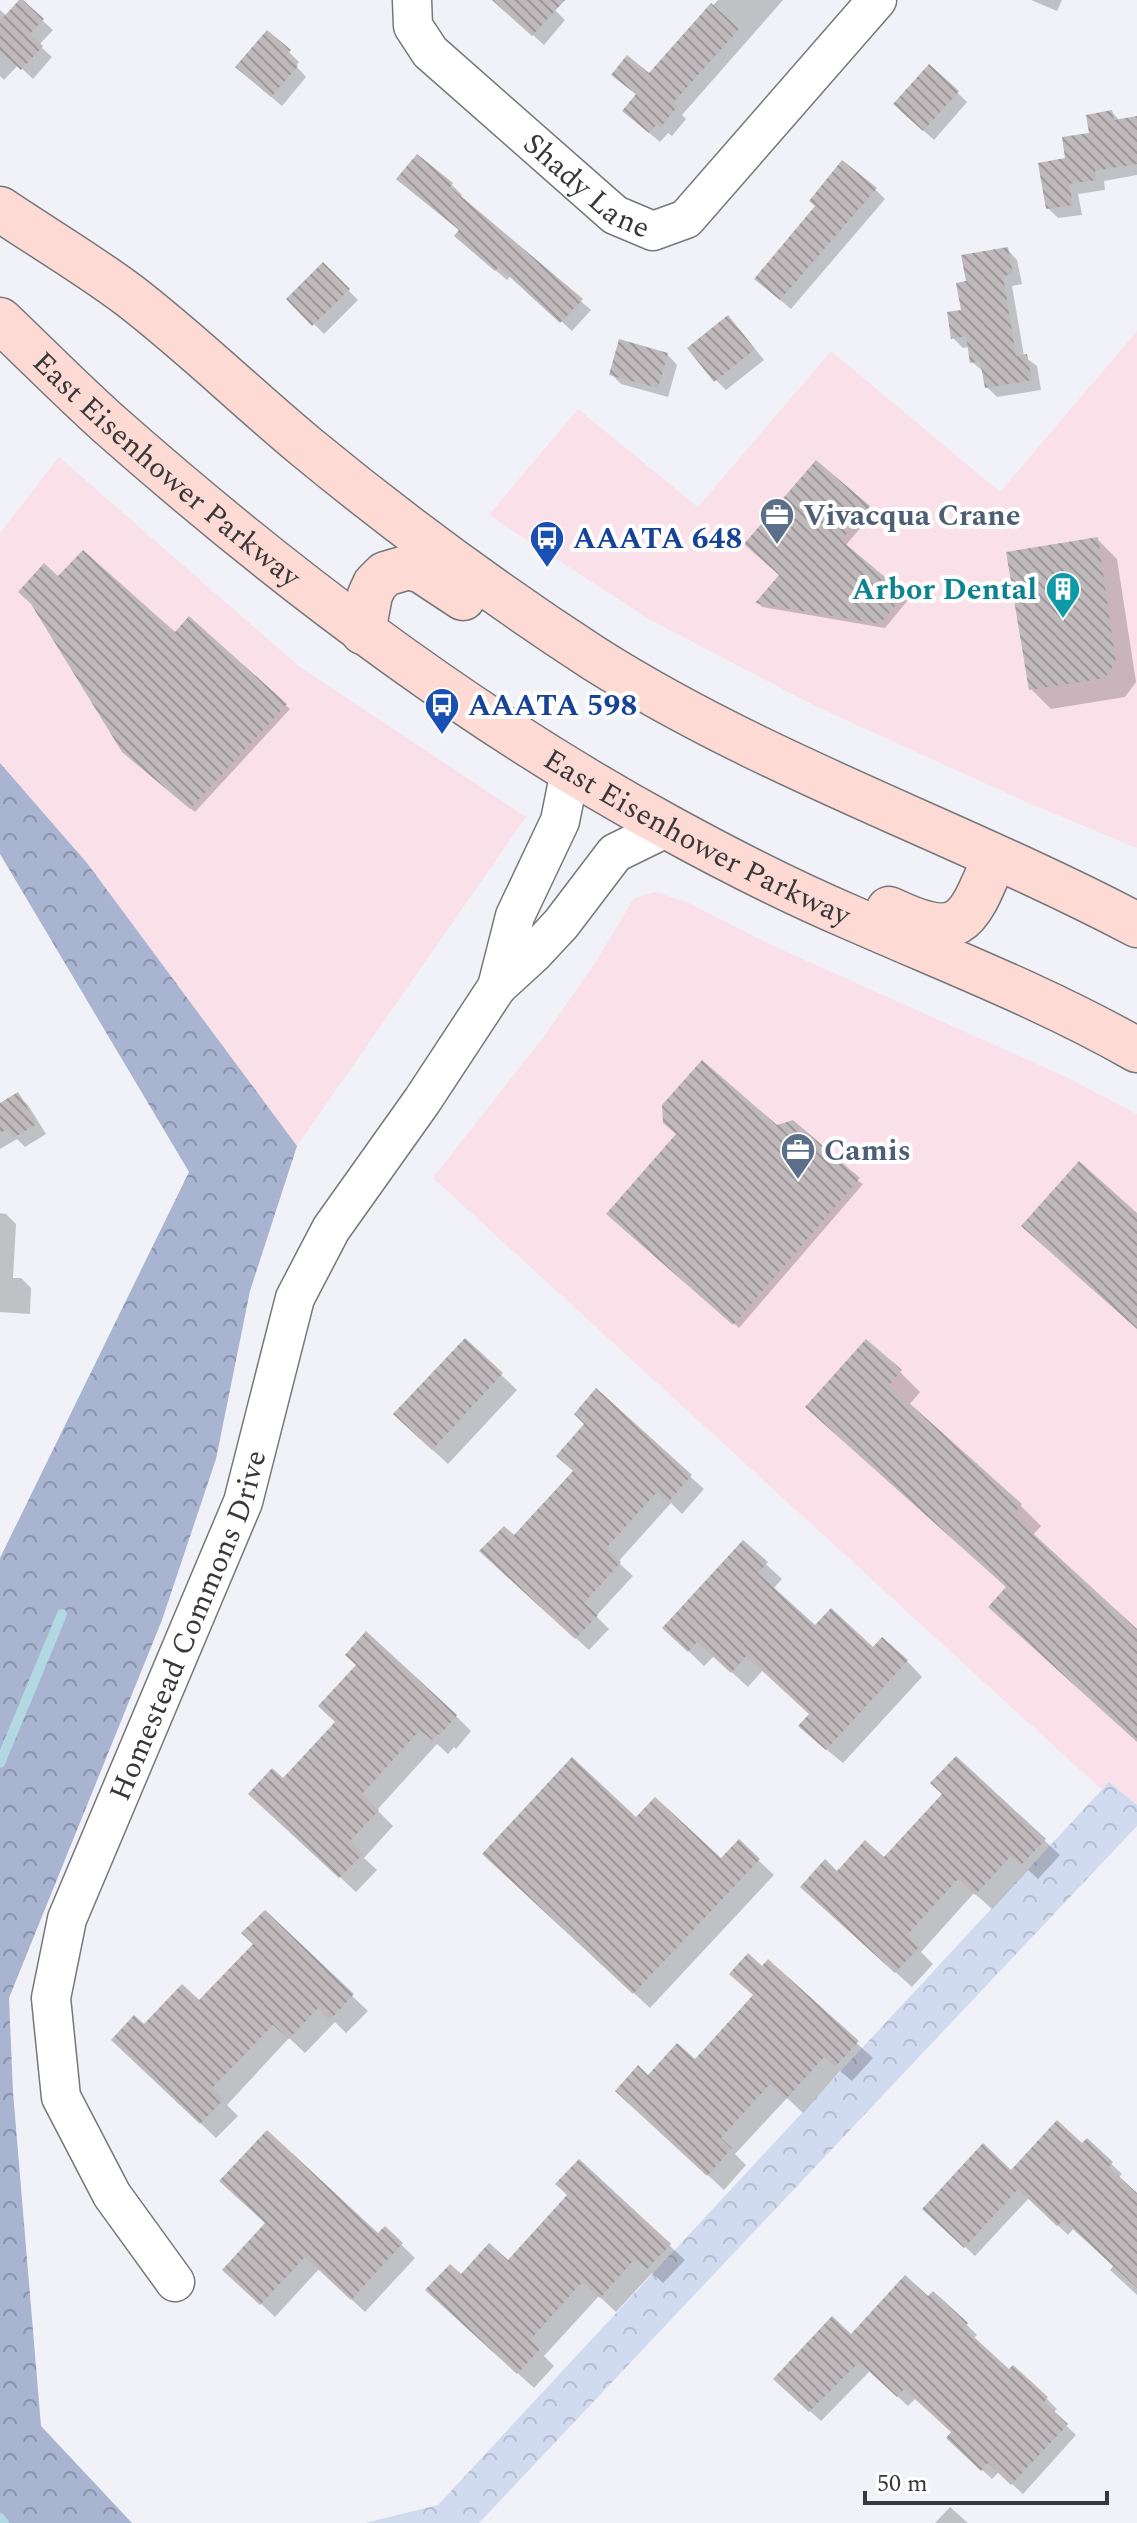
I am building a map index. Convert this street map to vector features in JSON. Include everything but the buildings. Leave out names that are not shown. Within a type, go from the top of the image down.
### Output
[{"type":"main road","points":[[0,209],[128,295],[188,343],[305,446],[454,562],[594,658],[680,710],[769,755],[1137,925]]},
{"type":"main road","name":"East Eisenhower Parkway","points":[[0,320],[119,432],[251,546],[363,632],[570,771],[668,827],[787,888],[977,972],[1137,1050]]},
{"type":"main road","points":[[363,632],[375,584],[385,574],[409,567],[422,571],[528,641],[558,654],[594,658]]},
{"type":"main road","points":[[787,888],[818,886],[842,889],[936,927],[955,924],[969,911],[995,857]]},
{"type":"street","name":"Shady Lane","points":[[412,0],[413,26],[430,52],[615,215],[653,231],[686,219],[877,0]]},
{"type":"street","name":"Homestead Commons Drive","points":[[497,987],[515,916],[560,821],[570,771]]},
{"type":"street","name":"Homestead Commons Drive","points":[[175,2282],[112,2195],[61,2097],[51,1998],[67,1919],[243,1502],[295,1298],[331,1229],[422,1101],[497,987],[561,924],[615,853],[668,827]]},
{"type":"shaded area","points":[[1137,331],[1137,848],[1033,805],[817,707],[647,618],[489,515],[578,409],[698,507],[831,351],[1000,492]]},
{"type":"shaded area","points":[[59,457],[300,667],[526,817],[297,1146],[87,863],[0,763],[0,533]]},
{"type":"shaded area","points":[[655,892],[687,902],[769,944],[1066,1077],[1137,1114],[1137,1805],[1109,1782],[1102,1790],[433,1178],[545,1035],[597,960],[634,898]]},
{"type":"green space","points":[[0,763],[87,863],[297,1146],[250,1291],[216,1459],[162,1620],[9,1998],[13,2092],[41,2426],[132,2523],[0,2523],[0,1558],[189,1172],[0,854]]},
{"type":"green space","points":[[1109,1782],[1137,1805],[1137,1826],[479,2523],[365,2523],[438,2505]]},
{"type":"waterway","points":[[0,1763],[62,1614]]},
{"type":"waterway","points":[[0,2518],[4,2523]]},
{"type":"place","name":"Vivacqua Crane","points":[[777,546]]},
{"type":"place","name":"AAATA 648","points":[[547,569]]},
{"type":"place","name":"Arbor Dental","points":[[1063,620]]},
{"type":"place","name":"AAATA 598","points":[[442,736]]},
{"type":"place","name":"Camis","points":[[798,1181]]}]
